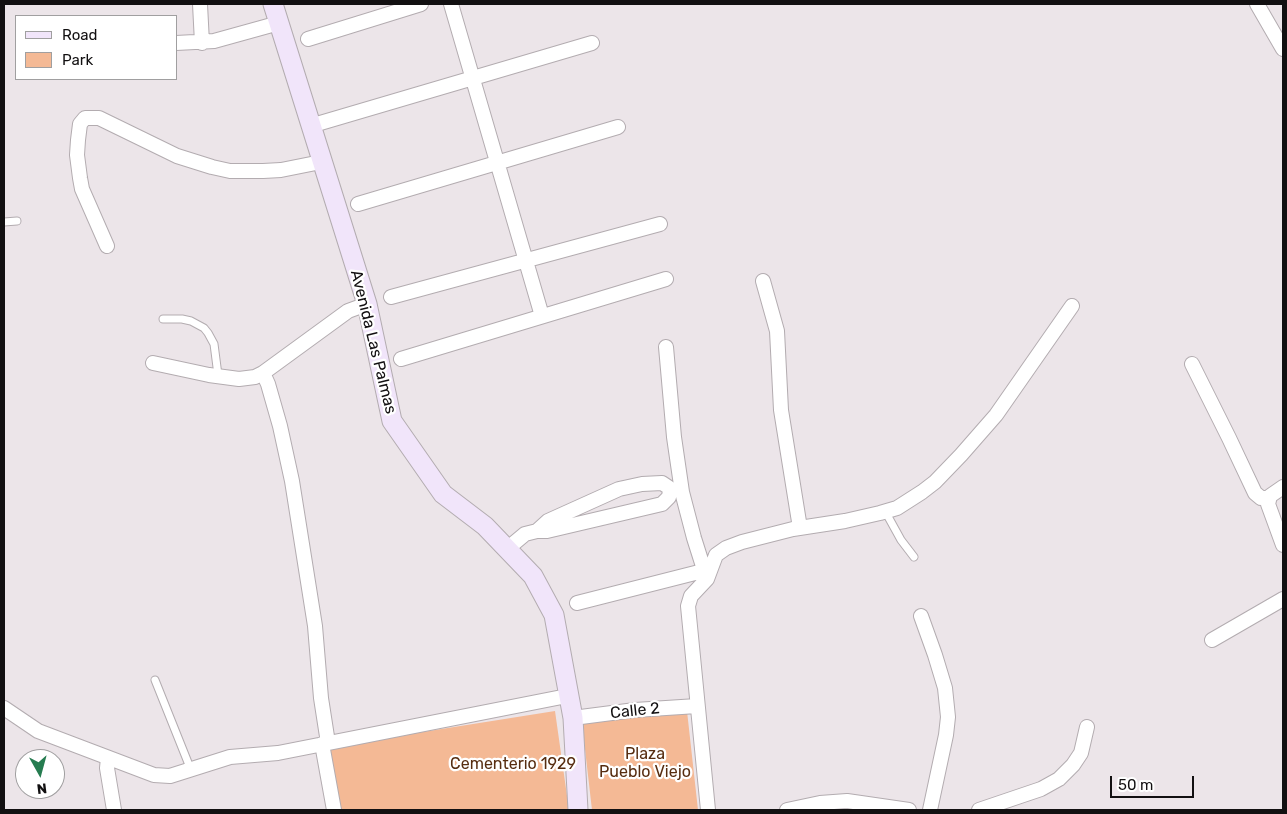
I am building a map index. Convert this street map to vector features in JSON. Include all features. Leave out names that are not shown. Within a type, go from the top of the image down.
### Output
[{"type":"street","points":[[200,4],[202,43]]},
{"type":"street","name":"Avenida Las Palmas","points":[[273,4],[366,304],[392,421],[443,494],[485,526],[533,576],[554,615],[567,696],[573,718],[578,810]]},
{"type":"street","points":[[308,39],[421,4]]},
{"type":"street","points":[[451,4],[542,316]]},
{"type":"street","points":[[1257,4],[1283,49]]},
{"type":"street","points":[[178,43],[202,43],[225,39],[279,23]]},
{"type":"street","points":[[310,126],[592,43]]},
{"type":"street","points":[[107,246],[82,189],[80,178],[78,140],[80,124],[85,118],[98,118],[177,156],[230,171],[281,170],[321,162]]},
{"type":"street","points":[[358,204],[618,127]]},
{"type":"street","points":[[390,297],[660,224]]},
{"type":"street","points":[[401,359],[666,279]]},
{"type":"street","points":[[763,281],[777,331],[781,410],[800,528]]},
{"type":"street","points":[[153,363],[180,370],[246,378],[263,373],[348,311],[366,304]]},
{"type":"street","points":[[708,810],[688,606],[691,596],[716,556],[726,548],[742,542],[800,528],[845,521],[897,508],[922,492],[961,455],[996,415],[1072,306]]},
{"type":"street","points":[[666,347],[674,437],[682,492],[705,575]]},
{"type":"street","points":[[1192,364],[1255,493],[1261,498],[1268,498]]},
{"type":"street","points":[[263,373],[280,426],[292,481],[316,626],[325,744],[334,810]]},
{"type":"street","points":[[507,549],[525,534],[547,531],[662,504],[669,498],[670,490],[662,482],[619,489],[548,521],[537,531]]},
{"type":"street","points":[[1283,486],[1268,498],[1268,507],[1283,545]]},
{"type":"street","points":[[577,603],[705,575]]},
{"type":"street","points":[[1212,640],[1283,599]]},
{"type":"street","points":[[921,616],[945,688],[948,717],[930,810]]},
{"type":"street","points":[[4,708],[38,731],[154,775],[170,776],[230,757],[278,753],[567,696]]},
{"type":"street","name":"Calle 2","points":[[573,718],[635,710],[697,706]]},
{"type":"street","points":[[978,810],[1033,792],[1059,779],[1074,765],[1081,753],[1087,728]]},
{"type":"street","points":[[108,758],[107,768],[114,810]]},
{"type":"street","points":[[787,810],[820,803],[909,810]]},
{"type":"lane","points":[[4,222],[17,220]]},
{"type":"lane","points":[[163,319],[190,321],[208,333],[214,344],[218,375]]},
{"type":"lane","points":[[885,511],[900,540],[914,558]]},
{"type":"lane","points":[[155,680],[191,770]]},
{"type":"green space","name":"Cementerio 1929","points":[[555,711],[569,810],[339,810],[328,747]]},
{"type":"green space","name":"Plaza Pueblo Viejo","points":[[687,711],[698,810],[592,810],[582,723]]}]
